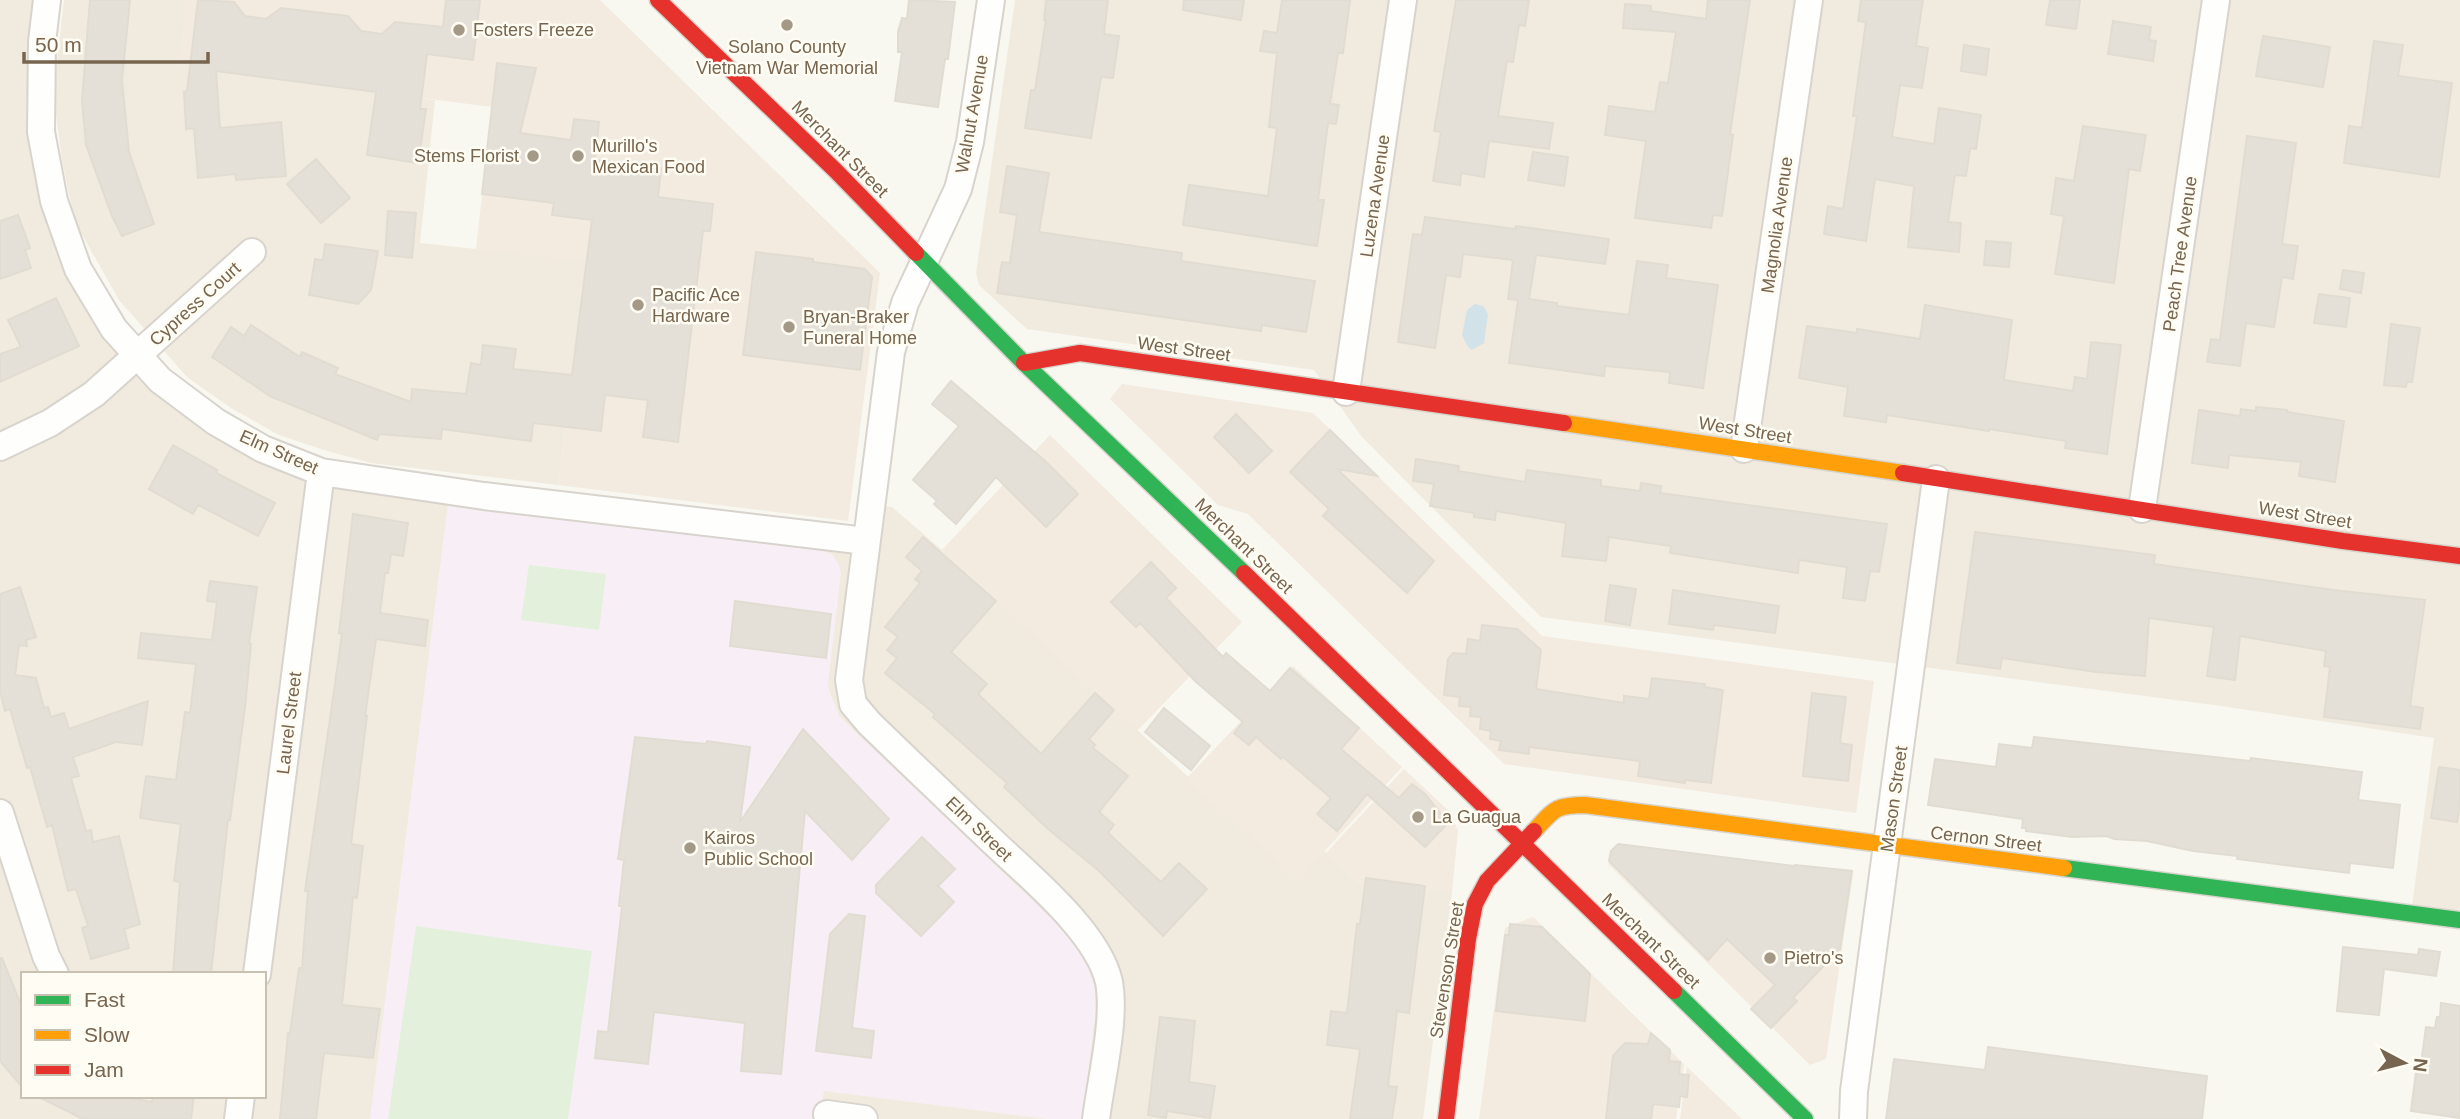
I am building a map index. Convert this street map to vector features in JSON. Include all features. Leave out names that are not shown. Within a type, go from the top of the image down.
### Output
[{"type":"street","name":"Elm Street","points":[[47,0],[42,42],[41,132],[54,201],[78,269],[114,329],[138,356],[160,380],[216,422],[264,449],[321,472],[484,496],[866,541]]},
{"type":"street","name":"Merchant Street","points":[[658,0],[836,171],[1024,363],[1370,693],[1805,1119]]},
{"type":"street","name":"Walnut Avenue","points":[[925,262],[958,189],[970,142],[991,0]]},
{"type":"street","name":"Luzena Avenue","points":[[1346,392],[1403,0]]},
{"type":"street","name":"Magnolia Avenue","points":[[1744,449],[1809,0]]},
{"type":"street","name":"Peach Tree Avenue","points":[[2142,509],[2216,0]]},
{"type":"street","name":"Cypress Court","points":[[0,447],[50,423],[94,394],[252,252]]},
{"type":"street","name":"Elm Street","points":[[925,262],[905,303],[891,352],[849,680],[853,704],[869,723],[1059,906],[1088,939],[1101,960],[1108,982],[1111,1011],[1096,1119]]},
{"type":"street","name":"West Street","points":[[1024,363],[1080,353],[1744,449],[2343,541],[2460,556]]},
{"type":"street","name":"Laurel Street","points":[[257,972],[321,472]]},
{"type":"street","name":"Mason Street","points":[[1853,1119],[1854,1091],[1936,479]]},
{"type":"street","name":"Cernon Street","points":[[1522,843],[1563,804],[1585,805],[2460,920]]},
{"type":"street","points":[[0,813],[46,956],[54,972]]},
{"type":"street","name":"Stevenson Street","points":[[1446,1119],[1472,915],[1487,881],[1522,843]]},
{"type":"street","points":[[238,1119],[241,1098]]},
{"type":"street","points":[[827,1114],[864,1119]]},
{"type":"shaded area","points":[[0,0],[47,0],[41,132],[78,269],[160,380],[321,472],[865,541],[871,504],[892,507],[1299,879],[1324,851],[1359,883],[1452,892],[1423,1119],[0,1119]]},
{"type":"shaded area","points":[[64,0],[186,0],[179,66],[435,100],[420,243],[587,261],[558,485],[371,463],[324,450],[279,435],[231,408],[187,377],[119,300],[75,222],[62,161],[55,105]]},
{"type":"shaded area","points":[[186,0],[600,0],[880,273],[848,521],[558,485],[587,262],[476,249],[492,107],[178,66]]},
{"type":"shaded area","points":[[1015,0],[2460,0],[2460,920],[2411,914],[2434,738],[2214,705],[1541,617],[1362,437],[1314,370],[1027,329],[979,285],[976,273]]},
{"type":"shaded area","points":[[1475,304],[1483,306],[1488,314],[1484,343],[1472,350],[1462,335],[1467,310]]},
{"type":"shaded area","points":[[1122,384],[1313,413],[1542,636],[1874,681],[1856,813],[1504,764],[1248,514],[1218,505],[1110,399]]},
{"type":"shaded area","points":[[1050,435],[1242,622],[1137,731],[942,550]]},
{"type":"shaded area","name":"Kairos Public School","points":[[448,504],[832,554],[841,573],[828,684],[840,717],[1042,909],[1073,941],[1086,962],[1095,987],[1096,1010],[1082,1119],[1046,1119],[824,1091],[820,1119],[370,1119]]},
{"type":"shaded area","points":[[1293,666],[1402,767],[1299,879],[1185,780]]},
{"type":"shaded area","points":[[1404,769],[1450,812],[1458,831],[1452,892],[1359,883],[1326,853]]},
{"type":"shaded area","points":[[1616,848],[1853,874],[1826,1059],[1810,1065],[1608,864]]},
{"type":"shaded area","points":[[1533,917],[1684,1064],[1676,1119],[1479,1119],[1505,928]]},
{"type":"shaded area","points":[[1687,1067],[1742,1119],[1680,1119]]},
{"type":"green space","points":[[529,565],[606,574],[599,630],[521,620]]},
{"type":"green space","points":[[416,926],[592,951],[568,1119],[388,1119]]},
{"type":"building","points":[[90,0],[130,0],[122,80],[129,152],[154,224],[122,236],[86,145],[82,100]]},
{"type":"building","points":[[198,0],[234,2],[245,16],[266,19],[281,8],[348,16],[361,31],[382,34],[395,22],[443,27],[446,0],[480,0],[473,60],[427,54],[420,109],[426,109],[418,163],[367,155],[376,92],[216,71],[220,128],[281,122],[286,176],[236,180],[235,174],[198,178],[194,128],[186,129],[184,92],[187,91]]},
{"type":"building","points":[[909,0],[955,2],[948,59],[945,59],[938,107],[895,101],[902,52],[898,52],[898,32],[902,18],[907,19]]},
{"type":"building","points":[[1046,0],[1108,0],[1104,34],[1119,36],[1113,78],[1101,77],[1091,138],[1025,128],[1031,90],[1035,90],[1046,20]]},
{"type":"building","points":[[1184,0],[1244,0],[1241,20],[1183,10]]},
{"type":"building","points":[[1282,0],[1350,0],[1343,53],[1338,53],[1330,104],[1339,105],[1336,124],[1328,123],[1318,200],[1324,200],[1317,246],[1183,225],[1189,185],[1268,196],[1277,128],[1269,127],[1277,53],[1260,51],[1264,31],[1277,33]]},
{"type":"building","points":[[1456,0],[1529,0],[1525,26],[1519,25],[1513,62],[1507,61],[1498,116],[1553,123],[1549,149],[1489,141],[1484,177],[1461,173],[1460,185],[1433,181],[1441,132],[1434,131]]},
{"type":"building","points":[[1708,0],[1750,0],[1730,134],[1733,135],[1722,216],[1713,215],[1711,228],[1635,218],[1646,141],[1605,135],[1609,106],[1655,112],[1660,82],[1668,83],[1676,32],[1623,28],[1625,4],[1651,6],[1651,11],[1706,19]]},
{"type":"building","points":[[1861,0],[1923,0],[1916,46],[1928,48],[1922,88],[1900,85],[1892,137],[1934,144],[1939,108],[1981,115],[1976,149],[1970,148],[1966,176],[1955,175],[1948,222],[1961,223],[1959,252],[1908,247],[1914,186],[1875,179],[1866,241],[1824,234],[1828,206],[1843,209],[1857,116],[1853,116],[1866,22],[1858,21]]},
{"type":"building","points":[[2050,0],[2080,0],[2076,29],[2046,25]]},
{"type":"building","points":[[2113,21],[2151,27],[2149,40],[2156,41],[2153,61],[2108,54]]},
{"type":"building","points":[[2263,36],[2330,47],[2323,87],[2256,76]]},
{"type":"building","points":[[2374,41],[2403,45],[2398,76],[2452,83],[2439,177],[2344,163],[2349,126],[2362,128]]},
{"type":"building","points":[[1964,45],[1989,49],[1986,75],[1961,71]]},
{"type":"building","points":[[497,63],[536,68],[520,133],[571,140],[574,119],[599,122],[595,160],[661,168],[658,197],[713,204],[710,231],[703,231],[678,442],[643,437],[648,400],[605,395],[601,431],[533,423],[531,441],[442,429],[441,439],[379,434],[377,440],[270,396],[212,357],[231,327],[244,336],[251,325],[300,357],[302,352],[338,368],[335,374],[411,402],[412,389],[466,394],[471,363],[481,365],[483,345],[516,349],[513,369],[572,375],[592,220],[552,215],[554,203],[482,194]]},
{"type":"building","points":[[2083,126],[2146,135],[2140,171],[2129,169],[2114,283],[2055,274],[2064,216],[2051,214],[2056,178],[2074,181]]},
{"type":"building","points":[[2247,136],[2296,143],[2282,244],[2298,246],[2293,279],[2282,277],[2274,327],[2246,323],[2240,366],[2207,362],[2211,339],[2220,340]]},
{"type":"building","points":[[1533,152],[1568,157],[1564,186],[1528,180]]},
{"type":"building","points":[[316,159],[350,198],[321,223],[287,184]]},
{"type":"building","points":[[1007,166],[1049,173],[1039,232],[1182,253],[1181,261],[1315,281],[1306,332],[1262,325],[1261,331],[997,293],[1002,262],[1010,263],[1017,215],[1000,212]]},
{"type":"building","points":[[388,211],[416,213],[412,258],[385,255]]},
{"type":"building","points":[[18,215],[30,248],[25,250],[31,268],[0,279],[0,221]]},
{"type":"building","points":[[1425,217],[1609,239],[1605,264],[1536,255],[1529,299],[1557,303],[1557,306],[1629,315],[1637,261],[1668,265],[1666,278],[1718,285],[1703,388],[1669,383],[1670,372],[1605,366],[1604,376],[1509,363],[1518,300],[1508,299],[1513,260],[1463,254],[1460,277],[1446,275],[1435,348],[1398,342],[1413,234],[1422,235]]},
{"type":"building","points":[[1986,241],[2011,243],[2009,267],[1984,265]]},
{"type":"building","points":[[325,244],[378,251],[371,290],[358,304],[309,295],[315,259],[323,260]]},
{"type":"building","points":[[756,252],[865,269],[872,277],[860,370],[743,355]]},
{"type":"building","points":[[2343,270],[2364,273],[2361,293],[2340,289]]},
{"type":"building","points":[[2319,294],[2350,298],[2346,327],[2314,323]]},
{"type":"building","points":[[56,298],[79,346],[0,382],[0,354],[21,347],[8,320]]},
{"type":"building","points":[[1925,305],[2012,320],[2004,380],[2073,391],[2075,377],[2087,379],[2091,342],[2121,345],[2107,454],[2065,448],[2066,441],[1989,429],[1887,415],[1886,422],[1844,416],[1848,387],[1799,378],[1807,326],[1857,333],[1857,329],[1920,339]]},
{"type":"building","points":[[2391,324],[2420,328],[2412,382],[2407,382],[2406,387],[2384,385]]},
{"type":"building","points":[[951,381],[1044,460],[1078,494],[1046,527],[996,477],[956,524],[934,504],[937,501],[913,480],[959,426],[932,404]]},
{"type":"building","points":[[2256,407],[2344,421],[2335,482],[2299,476],[2301,462],[2229,455],[2228,468],[2192,463],[2199,410],[2240,416],[2241,409],[2256,411]]},
{"type":"building","points":[[1236,414],[1272,451],[1249,473],[1214,437]]},
{"type":"building","points":[[1330,430],[1377,476],[1337,469],[1434,561],[1407,593],[1323,516],[1329,509],[1290,472]]},
{"type":"building","points":[[173,445],[217,470],[216,473],[275,503],[258,536],[198,505],[193,514],[149,489]]},
{"type":"building","points":[[1416,459],[1459,466],[1458,471],[1525,482],[1527,470],[1601,480],[1601,486],[1640,491],[1641,483],[1661,486],[1660,493],[1887,524],[1879,572],[1870,571],[1865,601],[1843,598],[1847,567],[1799,560],[1798,573],[1670,553],[1671,546],[1609,537],[1606,561],[1562,556],[1566,523],[1496,511],[1495,520],[1474,517],[1474,513],[1430,506],[1434,484],[1413,481]]},
{"type":"building","points":[[353,514],[408,523],[403,556],[391,554],[388,573],[385,573],[380,613],[428,620],[425,646],[376,639],[365,716],[351,844],[363,846],[357,898],[353,897],[342,1005],[380,1009],[373,1058],[324,1053],[316,1119],[280,1119],[288,1033],[299,968],[302,968],[308,891],[305,891],[342,634],[339,633]]},
{"type":"building","points":[[1975,532],[2155,555],[2154,564],[2333,590],[2425,600],[2410,706],[2423,708],[2420,729],[2324,717],[2330,667],[2324,666],[2326,651],[2240,636],[2235,680],[2207,676],[2214,627],[2149,618],[2145,676],[2096,672],[2002,658],[2000,669],[1957,663]]},
{"type":"building","points":[[923,537],[996,601],[951,652],[987,684],[978,694],[1041,754],[1095,693],[1114,710],[1089,739],[1095,745],[1093,748],[1128,776],[1099,812],[1114,825],[1108,833],[1161,882],[1179,863],[1207,889],[1163,936],[1098,870],[1048,829],[1004,787],[1007,783],[933,717],[935,714],[885,673],[897,658],[887,650],[898,637],[885,627],[920,583],[915,579],[922,571],[906,557]]},
{"type":"building","points":[[1151,562],[1176,588],[1166,598],[1223,657],[1226,653],[1270,691],[1290,668],[1359,728],[1341,749],[1399,798],[1412,784],[1425,794],[1448,823],[1425,847],[1367,794],[1337,831],[1317,814],[1331,798],[1256,737],[1249,745],[1234,733],[1243,722],[1196,682],[1140,623],[1136,627],[1111,602]]},
{"type":"building","points":[[210,581],[257,587],[249,644],[245,707],[228,820],[211,972],[173,972],[180,882],[174,881],[181,824],[140,818],[146,776],[176,780],[185,712],[190,713],[196,664],[138,658],[141,633],[212,640],[217,602],[207,601]]},
{"type":"building","points":[[1610,585],[1636,589],[1630,625],[1605,621]]},
{"type":"building","points":[[20,587],[36,637],[26,640],[27,646],[19,645],[15,675],[36,678],[44,708],[48,707],[51,717],[64,713],[69,729],[148,701],[142,745],[116,742],[73,757],[79,776],[71,778],[86,831],[91,830],[93,842],[119,836],[140,924],[124,929],[129,948],[91,959],[82,928],[88,926],[76,889],[68,891],[52,825],[47,827],[10,709],[5,711],[0,691],[0,594]]},
{"type":"building","points":[[1673,590],[1779,606],[1775,633],[1714,625],[1713,630],[1669,624]]},
{"type":"building","points":[[735,601],[831,614],[826,658],[730,646]]},
{"type":"building","points":[[1482,625],[1517,629],[1541,650],[1536,689],[1624,703],[1624,696],[1649,699],[1652,678],[1705,684],[1704,687],[1723,690],[1711,783],[1685,780],[1685,783],[1638,776],[1640,761],[1529,747],[1529,754],[1499,750],[1501,741],[1490,739],[1491,731],[1480,729],[1481,717],[1470,716],[1471,707],[1459,706],[1460,697],[1444,695],[1448,659],[1453,653],[1466,654],[1468,639],[1480,641]]},
{"type":"building","points":[[1812,693],[1846,697],[1840,743],[1852,745],[1848,781],[1803,776]]},
{"type":"building","points":[[1164,708],[1210,746],[1191,770],[1145,732]]},
{"type":"building","points":[[803,729],[889,819],[852,860],[805,811],[781,1074],[741,1071],[745,1023],[654,1012],[648,1064],[595,1058],[598,1031],[608,1032],[622,906],[619,906],[624,860],[618,859],[635,737],[706,744],[707,741],[750,747],[740,822]]},
{"type":"building","points":[[2034,737],[2250,761],[2251,758],[2362,772],[2358,800],[2400,805],[2393,868],[2350,863],[2349,873],[2237,859],[2238,856],[2193,851],[2147,841],[2114,839],[2107,836],[2072,837],[2026,831],[2026,828],[2022,828],[2023,819],[1928,805],[1935,759],[1996,767],[1999,744],[2032,748]]},
{"type":"building","points":[[2439,767],[2460,770],[2457,822],[2431,818]]},
{"type":"building","points":[[922,837],[955,869],[938,886],[954,902],[921,936],[876,893],[876,885]]},
{"type":"building","points":[[1618,844],[1852,871],[1840,949],[1793,998],[1797,1001],[1771,1028],[1751,1009],[1775,985],[1727,939],[1708,960],[1609,861],[1611,851]]},
{"type":"building","points":[[1366,878],[1425,886],[1409,1013],[1397,1011],[1388,1086],[1397,1087],[1392,1119],[1350,1119],[1360,1049],[1327,1045],[1331,1011],[1347,1013],[1357,924],[1360,924]]},
{"type":"building","points":[[849,914],[865,916],[852,1028],[874,1031],[871,1058],[816,1051],[830,934]]},
{"type":"building","points":[[1510,924],[1542,927],[1590,974],[1585,1021],[1496,1011],[1505,935],[1509,935]]},
{"type":"building","points":[[2343,947],[2418,955],[2419,949],[2440,952],[2436,976],[2384,969],[2379,1015],[2337,1011]]},
{"type":"building","points":[[2,958],[21,1005],[21,1086],[0,1061]]},
{"type":"building","points":[[2441,1003],[2460,1006],[2460,1118],[2411,1111],[2417,1064],[2421,1064],[2426,1027],[2435,1028],[2437,1017],[2440,1017]]},
{"type":"building","points":[[1160,1017],[1195,1021],[1189,1082],[1215,1086],[1210,1118],[1167,1111],[1166,1118],[1148,1115]]},
{"type":"building","points":[[1651,1033],[1670,1050],[1669,1061],[1680,1062],[1679,1074],[1689,1075],[1687,1097],[1680,1096],[1679,1107],[1653,1104],[1651,1119],[1606,1119],[1613,1056],[1625,1043],[1648,1044]]},
{"type":"building","points":[[1988,1047],[2207,1076],[2202,1119],[1886,1119],[1894,1059],[1985,1070]]},
{"type":"building","points":[[41,1098],[129,1098],[152,1102],[153,1098],[194,1098],[191,1119],[83,1119]]},
{"type":"traffic: fast","points":[[916,253],[1024,363],[1244,573]]},
{"type":"traffic: fast","points":[[2064,868],[2460,920]]},
{"type":"traffic: fast","points":[[1674,991],[1805,1119]]},
{"type":"traffic: slow","points":[[1564,423],[1903,473]]},
{"type":"traffic: slow","points":[[1534,831],[1555,810],[1585,805],[2064,868]]},
{"type":"traffic: jam","points":[[658,0],[836,171],[916,253]]},
{"type":"traffic: jam","points":[[1024,363],[1080,353],[1564,423]]},
{"type":"traffic: jam","points":[[1903,473],[2343,541],[2460,556]]},
{"type":"traffic: jam","points":[[1244,573],[1674,991]]},
{"type":"traffic: jam","points":[[1446,1119],[1468,939],[1475,904],[1487,881],[1534,831]]},
{"type":"place","name":"Solano County Vietnam War Memorial","points":[[787,25]]},
{"type":"place","name":"Fosters Freeze","points":[[459,30]]},
{"type":"place","name":"Stems Florist","points":[[533,156]]},
{"type":"place","name":"Murillo's Mexican Food","points":[[578,156]]},
{"type":"place","name":"Pacific Ace Hardware","points":[[638,305]]},
{"type":"place","name":"Bryan-Braker Funeral Home","points":[[789,327]]},
{"type":"place","name":"La Guagua","points":[[1418,817]]},
{"type":"place","name":"Kairos Public School","points":[[690,848]]},
{"type":"place","name":"Pietro's","points":[[1770,958]]}]
